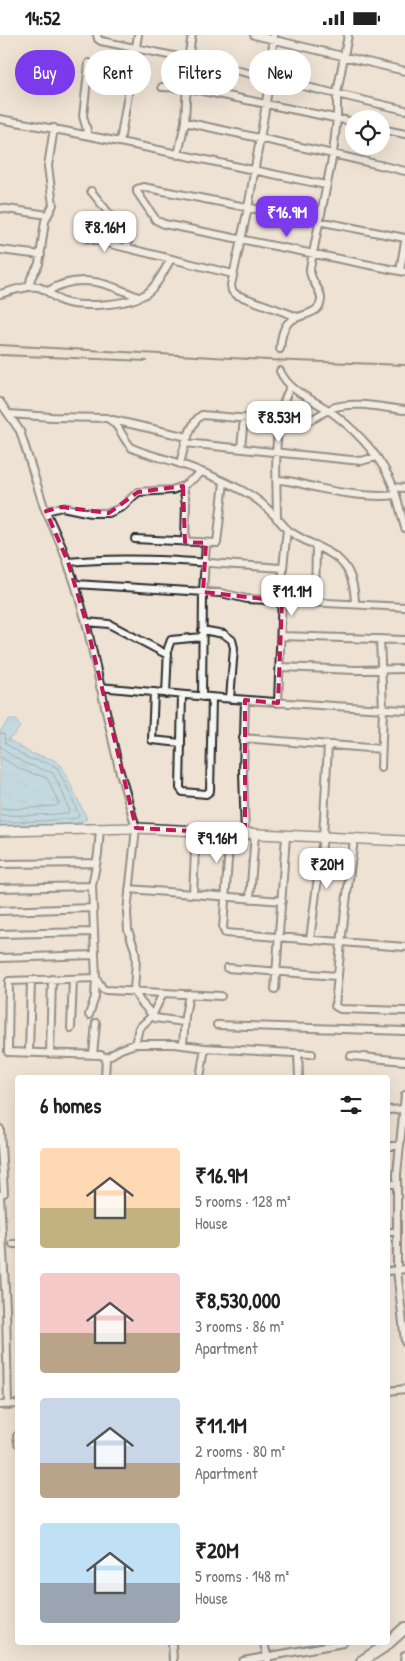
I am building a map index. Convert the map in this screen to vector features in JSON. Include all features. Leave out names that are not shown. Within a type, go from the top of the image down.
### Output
[{"type":"main road","points":[[390,1642],[404,1630]]},
{"type":"main road","points":[[362,1661],[386,1645]]},
{"type":"street","points":[[96,35],[101,41],[161,53]]},
{"type":"street","points":[[120,142],[138,35]]},
{"type":"street","points":[[190,50],[192,35]]},
{"type":"street","points":[[254,35],[273,37],[344,57],[405,71]]},
{"type":"street","points":[[280,349],[284,330],[288,323],[315,311],[321,302],[321,295],[310,278],[310,273],[333,154],[337,118],[337,93],[348,35]]},
{"type":"street","points":[[272,50],[273,37]]},
{"type":"street","points":[[311,88],[405,110]]},
{"type":"street","points":[[85,95],[83,116],[88,135]]},
{"type":"street","points":[[178,155],[185,122],[187,95]]},
{"type":"street","points":[[222,95],[345,120]]},
{"type":"street","points":[[267,95],[248,208],[231,285],[232,291],[237,295],[298,317]]},
{"type":"street","points":[[0,119],[88,135],[326,185]]},
{"type":"street","points":[[185,122],[405,171]]},
{"type":"street","points":[[29,287],[31,278],[39,264],[44,227],[53,205],[48,166],[54,129]]},
{"type":"street","points":[[390,131],[405,135]]},
{"type":"street","points":[[142,187],[248,208],[405,239],[402,272],[158,222],[137,192],[142,187]]},
{"type":"street","points":[[90,191],[127,236],[128,247]]},
{"type":"street","points":[[0,208],[48,215]]},
{"type":"street","points":[[86,237],[233,274]]},
{"type":"street","points":[[0,250],[41,255]]},
{"type":"street","points":[[0,294],[36,287],[48,291],[64,302],[100,305],[116,303],[145,294],[153,287],[171,259]]},
{"type":"street","points":[[48,291],[57,285],[87,281],[113,285],[138,297]]},
{"type":"street","points":[[280,371],[290,387],[327,410],[352,430],[376,457],[388,475],[393,487],[405,528]]},
{"type":"street","points":[[277,519],[276,453],[284,401],[290,387]]},
{"type":"street","points":[[0,402],[24,440],[46,511],[68,562],[86,622],[119,769],[136,828],[129,889],[128,922],[136,959],[134,991],[152,1016],[184,1022]]},
{"type":"street","points":[[180,464],[186,440],[196,419],[202,415],[306,423],[327,410],[342,405],[405,410]]},
{"type":"street","points":[[9,414],[107,418],[186,440],[241,449],[360,461],[376,457]]},
{"type":"street","points":[[241,449],[244,418]]},
{"type":"street","points":[[113,421],[132,448],[180,464],[243,490],[256,498],[287,529],[331,553],[352,576],[356,604]]},
{"type":"street","points":[[46,511],[62,507],[91,513],[109,513],[122,507],[138,492],[172,491],[183,486],[201,473]]},
{"type":"street","points":[[277,480],[294,481],[319,489],[380,496],[395,495]]},
{"type":"street","points":[[135,539],[215,543],[218,540],[224,483]]},
{"type":"street","points":[[183,486],[186,504],[185,542]]},
{"type":"street","points":[[393,487],[405,487]]},
{"type":"street","points":[[278,703],[283,568],[287,529]]},
{"type":"street","points":[[202,697],[203,592],[206,543]]},
{"type":"street","points":[[315,602],[316,545]]},
{"type":"street","points":[[68,562],[131,560],[283,568]]},
{"type":"street","points":[[75,584],[228,594],[247,599],[405,607]]},
{"type":"street","points":[[86,622],[109,624],[168,655]]},
{"type":"street","points":[[166,693],[169,644],[171,640],[202,634],[224,634],[232,639],[234,648],[230,699]]},
{"type":"street","points":[[282,635],[405,640]]},
{"type":"street","points":[[380,639],[383,709],[381,768]]},
{"type":"street","points":[[280,667],[356,670],[405,669]]},
{"type":"street","points":[[100,687],[278,703],[405,710]]},
{"type":"street","points":[[154,692],[152,740],[181,743]]},
{"type":"street","points":[[182,695],[181,791],[208,793],[210,789],[212,698]]},
{"type":"street","points":[[244,834],[245,700]]},
{"type":"street","points":[[244,738],[382,749]]},
{"type":"street","points":[[310,940],[323,837],[328,745]]},
{"type":"street","points":[[0,831],[136,828],[405,841]]},
{"type":"street","points":[[89,1015],[94,1003],[98,979],[93,932],[92,886],[100,829]]},
{"type":"street","points":[[192,894],[196,831]]},
{"type":"street","points":[[230,833],[223,928],[225,933],[405,947]]},
{"type":"street","points":[[250,898],[255,834]]},
{"type":"street","points":[[275,989],[286,836]]},
{"type":"street","points":[[354,839],[334,1002],[337,1008],[405,1011]]},
{"type":"street","points":[[0,864],[96,863]]},
{"type":"street","points":[[0,888],[92,886]]},
{"type":"street","points":[[129,889],[282,901]]},
{"type":"street","points":[[0,911],[93,908]]},
{"type":"street","points":[[0,935],[93,932]]},
{"type":"street","points":[[0,958],[95,955]]},
{"type":"street","points":[[227,969],[337,977]]},
{"type":"street","points":[[52,979],[52,1054]]},
{"type":"street","points":[[71,1029],[73,979]]},
{"type":"street","points":[[98,979],[103,989],[221,996]]},
{"type":"street","points":[[98,979],[11,980],[8,983],[8,1052],[101,1055],[106,1058]]},
{"type":"street","points":[[29,1053],[31,980]]},
{"type":"street","points":[[135,1045],[139,1028],[152,1016],[163,993]]},
{"type":"street","points":[[183,1045],[184,1022],[189,994]]},
{"type":"street","points":[[94,1055],[96,1023]]},
{"type":"street","points":[[217,1025],[405,1031]]},
{"type":"street","points":[[106,1058],[121,1049],[135,1045],[183,1045],[204,1048],[312,1054]]},
{"type":"street","points":[[200,1075],[204,1048]]},
{"type":"street","points":[[298,1053],[299,1075]]},
{"type":"street","points":[[351,1056],[405,1061]]},
{"type":"street","points":[[105,1075],[106,1058]]},
{"type":"street","points":[[405,1095],[396,1184],[397,1269],[405,1342]]},
{"type":"street","points":[[390,1110],[404,1109]]},
{"type":"street","points":[[0,1129],[3,1346],[13,1404],[0,1405]]},
{"type":"street","points":[[390,1146],[400,1146]]},
{"type":"street","points":[[390,1184],[396,1184]]},
{"type":"street","points":[[390,1232],[396,1232]]},
{"type":"street","points":[[390,1271],[405,1269]]},
{"type":"street","points":[[390,1391],[405,1389]]},
{"type":"street","points":[[172,1645],[173,1661]]},
{"type":"street","points":[[264,1645],[268,1659]]},
{"type":"street","points":[[243,1661],[268,1659],[334,1645]]},
{"type":"street","points":[[404,1661],[405,1655]]},
{"type":"highlighted area","points":[[183,486],[185,542],[206,543],[203,592],[282,601],[278,703],[245,700],[245,834],[136,828],[86,622],[68,562],[46,511],[62,507],[109,513],[138,492]]},
{"type":"water","points":[[9,720],[16,720],[20,727],[8,739],[30,753],[52,759],[61,765],[87,819],[69,825],[57,826],[0,826],[0,731]]},
{"type":"tunnel","points":[[280,349],[280,371]]},
{"type":"railway","points":[[0,345],[268,360],[405,365]]},
{"type":"railway","points":[[0,355],[147,361]]}]
